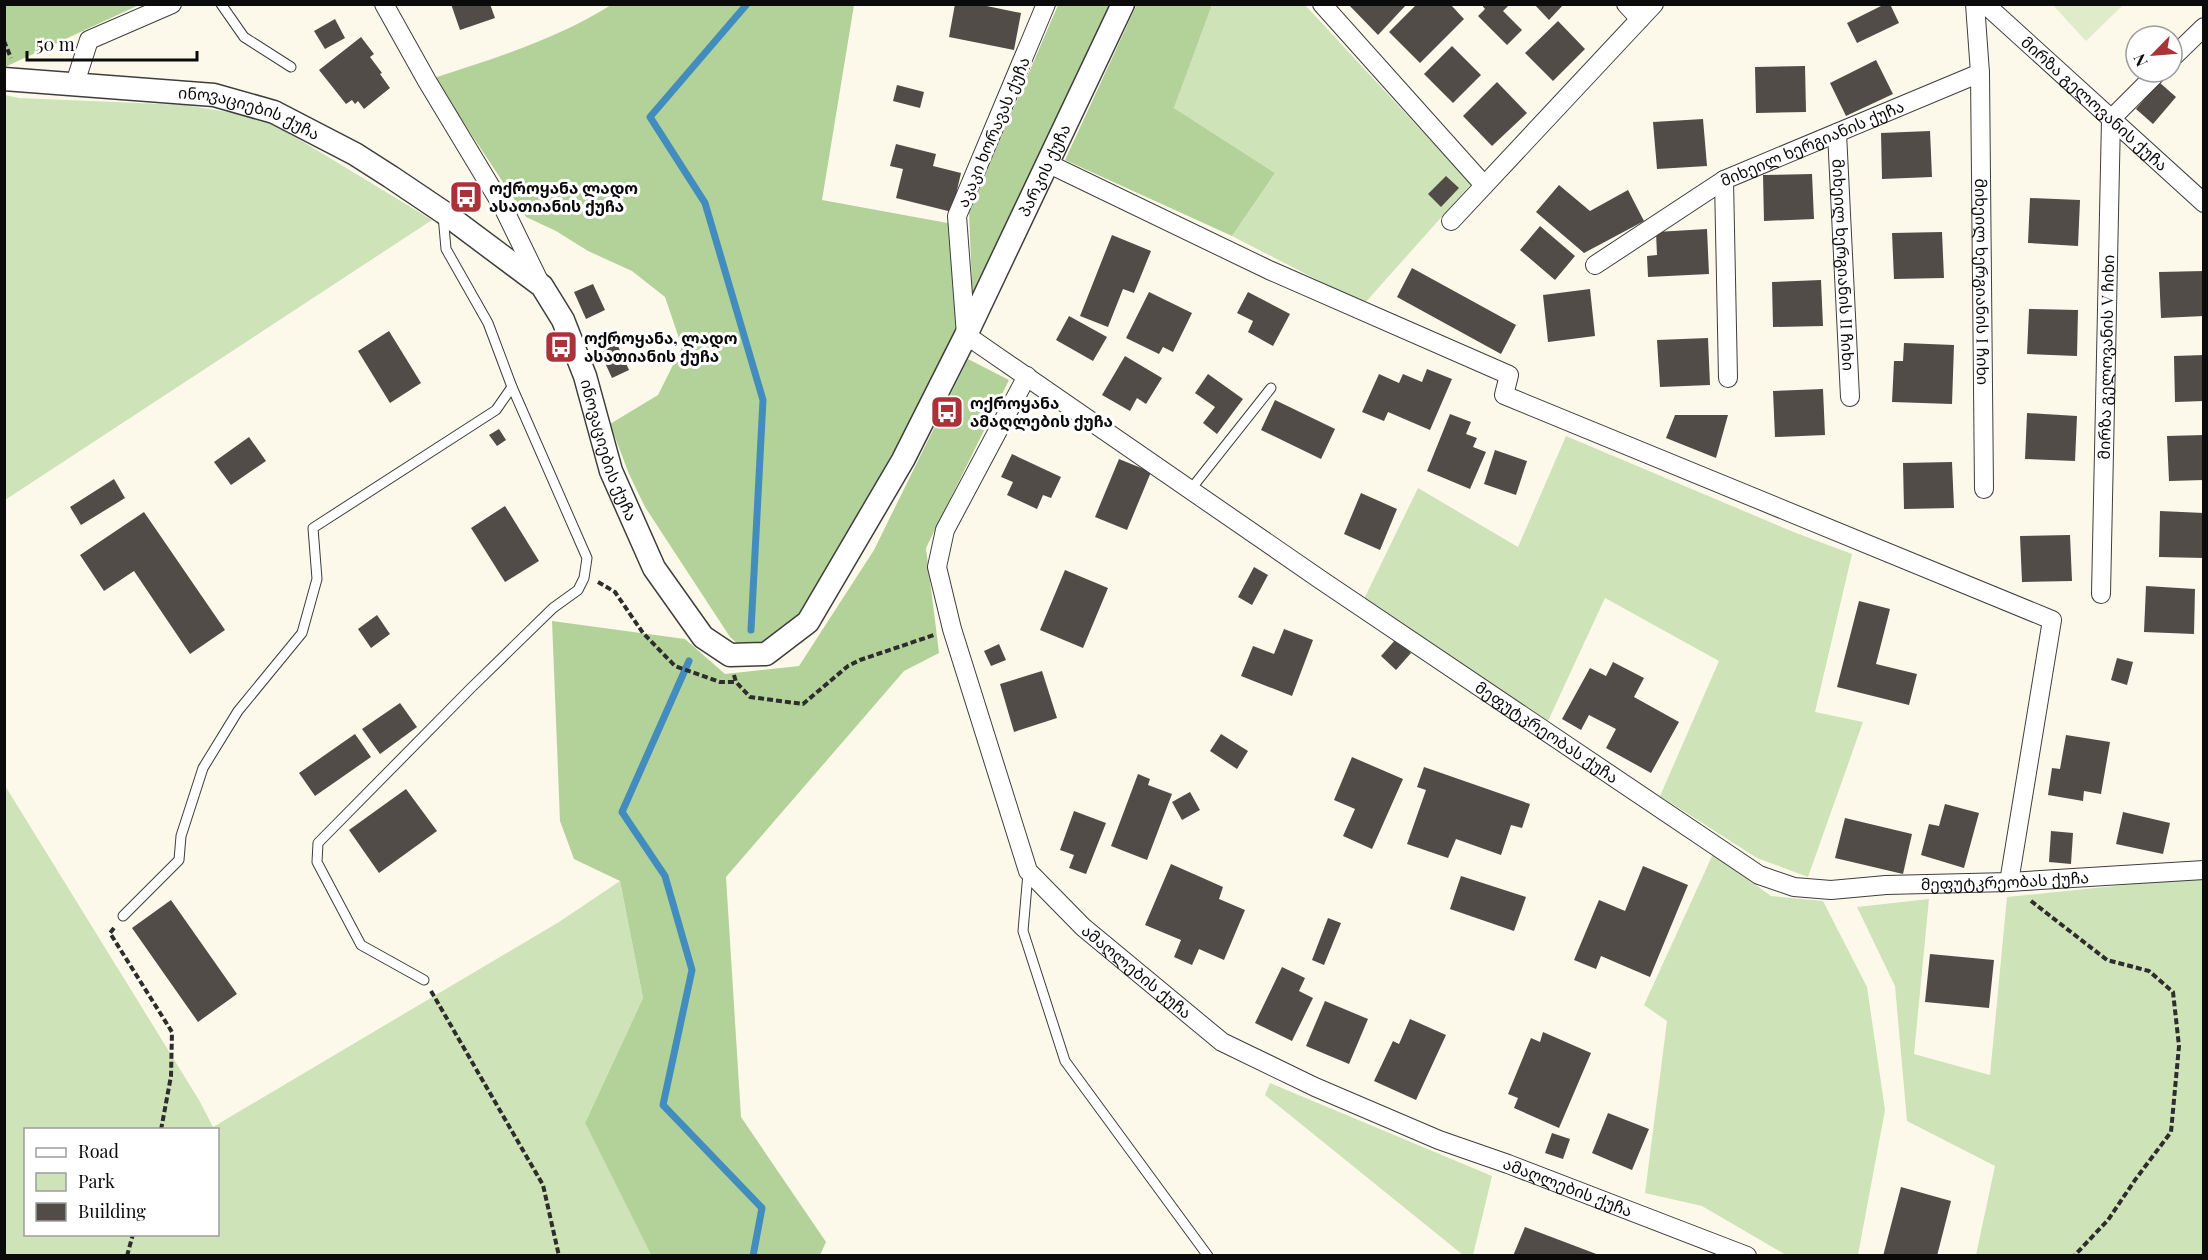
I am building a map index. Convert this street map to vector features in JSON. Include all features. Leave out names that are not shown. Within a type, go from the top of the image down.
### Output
[{"type":"street","points":[[75,83],[89,40],[172,4]]},
{"type":"street","name":"აკაკი ხორავას ქუჩა","points":[[966,335],[957,216],[1046,4]]},
{"type":"street","name":"პარკის ქუჩა","points":[[966,335],[1123,4]]},
{"type":"street","points":[[1322,4],[1484,185]]},
{"type":"street","points":[[1626,4],[1640,19]]},
{"type":"street","points":[[1451,221],[1654,4]]},
{"type":"street","points":[[1975,4],[1980,73]]},
{"type":"street","name":"მირზა გელოვანის ქუჩა","points":[[1985,4],[2204,203]]},
{"type":"street","points":[[386,6],[503,207],[542,286]]},
{"type":"street","points":[[2184,46],[2204,27]]},
{"type":"street","name":"მიხეილ ხერგიანის ქუჩა","points":[[1595,265],[1724,180],[1980,73]]},
{"type":"street","name":"მიხეილ ხერგიანის I ჩიხი","points":[[1980,73],[1984,489]]},
{"type":"street","name":"ინოვაციების ქუჩა","points":[[4,79],[214,95],[274,112],[356,154],[443,212],[542,286],[563,320],[585,375],[611,471],[654,568],[703,637],[730,655],[766,654],[808,622],[903,460],[966,335]]},
{"type":"street","points":[[2111,119],[2146,84]]},
{"type":"street","name":"მირზა გელოვანის V ჩიხი","points":[[2101,594],[2111,119]]},
{"type":"street","name":"მიხეილ ხერგიანის II ჩიხი","points":[[1837,133],[1850,397]]},
{"type":"street","points":[[1049,164],[1269,270],[1509,375],[1504,395],[2052,620],[2009,882]]},
{"type":"street","points":[[1724,180],[1728,378]]},
{"type":"street","name":"მეფუტკრეობას ქუჩა","points":[[966,335],[1321,580],[1759,875],[1794,887],[1831,890],[1886,885],[2009,882],[2204,870]]},
{"type":"street","name":"ამაღლების ქუჩა","points":[[1027,375],[945,530],[937,567],[952,629],[1028,871],[1083,927],[1222,1042],[1316,1087],[1439,1140],[1508,1164],[1747,1256]]},
{"type":"lane","points":[[221,4],[244,38],[291,67]]},
{"type":"lane","points":[[424,980],[361,945],[317,862],[318,843],[512,648],[553,609],[578,590],[584,578],[587,558],[512,387],[488,323],[446,249],[443,212]]},
{"type":"lane","points":[[123,916],[179,860],[181,837],[203,768],[238,711],[302,633],[317,579],[313,528],[496,410],[512,387]]},
{"type":"lane","points":[[1191,489],[1271,388]]},
{"type":"lane","points":[[1028,871],[1023,931],[1065,1060],[1208,1256]]},
{"type":"path","points":[[584,578],[604,584],[615,592],[643,633],[675,666],[720,682],[736,682],[750,697],[803,704],[848,666],[952,629]]},
{"type":"path","points":[[2009,882],[2107,960],[2150,970],[2173,992],[2179,1046],[2170,1132],[2108,1221],[2074,1256]]},
{"type":"path","points":[[123,916],[110,933],[172,1032],[171,1076],[161,1128]]},
{"type":"path","points":[[424,980],[543,1185],[559,1256]]},
{"type":"path","points":[[127,1256],[132,1236]]},
{"type":"green space","points":[[5,4],[139,4],[139,5],[5,67]]},
{"type":"green space","points":[[1137,4],[1212,5],[1174,108],[1275,173],[1232,236],[1065,160]]},
{"type":"green space","points":[[2052,4],[2123,4],[2123,5],[2086,41]]},
{"type":"green space","points":[[611,5],[854,5],[822,200],[953,224],[957,335],[803,617],[765,643],[741,647],[730,637],[645,507],[629,474],[610,424],[658,395],[682,347],[665,297],[632,271],[588,251],[556,231],[526,217],[434,78],[547,38]]},
{"type":"green space","points":[[1058,5],[1114,5],[973,310],[969,212]]},
{"type":"green space","points":[[1212,5],[1305,5],[1471,184],[1364,304],[1232,236],[1275,173],[1174,108]]},
{"type":"green space","points":[[5,95],[19,98],[185,105],[264,118],[432,220],[5,500]]},
{"type":"green space","points":[[968,359],[1009,380],[926,548],[939,653],[904,671],[726,877],[741,1117],[826,1242],[820,1255],[651,1255],[585,1123],[643,998],[620,881],[574,859],[560,821],[552,621],[685,639],[725,674],[799,666],[874,550]]},
{"type":"green space","points":[[1566,436],[1796,533],[1852,554],[1815,712],[1863,722],[1808,877],[1757,858],[1660,796],[1719,661],[1605,598],[1548,721],[1364,599],[1418,488],[1518,547]]},
{"type":"green space","points":[[4,784],[199,1100],[213,1127],[559,922],[620,881],[643,998],[585,1123],[651,1255],[5,1255]]},
{"type":"green space","points":[[1713,854],[1771,896],[1823,901],[1867,987],[1885,1110],[1858,1255],[1786,1255],[1702,1206],[1645,1193],[1667,1021],[1644,1005]]},
{"type":"green space","points":[[2203,877],[2203,1255],[1976,1255],[1995,1166],[1907,1121],[1895,986],[1857,907],[1929,899],[1914,1054],[1990,1075],[2007,897]]},
{"type":"green space","points":[[1270,1083],[1492,1176],[1473,1255],[1463,1255],[1265,1095]]},
{"type":"building","points":[[451,4],[490,4],[495,18],[460,30]]},
{"type":"building","points":[[955,4],[977,4],[1021,13],[1014,50],[949,37]]},
{"type":"building","points":[[1348,4],[1407,4],[1378,35]]},
{"type":"building","points":[[1417,4],[1450,4],[1464,19],[1420,63],[1389,32]]},
{"type":"building","points":[[1481,4],[1510,4],[1503,11],[1522,30],[1507,45],[1478,16],[1485,9]]},
{"type":"building","points":[[1534,4],[1564,4],[1549,20]]},
{"type":"building","points":[[1885,4],[1890,4],[1899,23],[1857,43],[1847,23]]},
{"type":"building","points":[[335,19],[345,38],[325,49],[314,31]]},
{"type":"building","points":[[1558,21],[1585,49],[1553,81],[1525,53]]},
{"type":"building","points":[[361,37],[374,54],[370,57],[390,88],[364,109],[358,101],[355,104],[352,100],[346,104],[319,70]]},
{"type":"building","points":[[1452,46],[1481,75],[1453,103],[1424,74]]},
{"type":"building","points":[[1876,60],[1893,94],[1846,116],[1830,83]]},
{"type":"building","points":[[1805,66],[1806,112],[1756,113],[1755,67]]},
{"type":"building","points":[[1497,82],[1527,113],[1492,146],[1463,116]]},
{"type":"building","points":[[2157,84],[2161,84],[2176,97],[2153,124],[2136,109]]},
{"type":"building","points":[[897,85],[924,92],[920,108],[893,101]]},
{"type":"building","points":[[1703,119],[1707,166],[1657,169],[1653,122]]},
{"type":"building","points":[[1930,131],[1932,177],[1882,179],[1881,133]]},
{"type":"building","points":[[896,144],[936,154],[933,166],[961,173],[952,212],[896,198],[903,169],[890,166]]},
{"type":"building","points":[[1812,174],[1814,219],[1764,221],[1763,175]]},
{"type":"building","points":[[1446,176],[1459,188],[1441,207],[1428,194]]},
{"type":"building","points":[[1559,185],[1590,211],[1628,190],[1644,221],[1584,253],[1536,212]]},
{"type":"building","points":[[2030,198],[2080,200],[2078,246],[2028,243]]},
{"type":"building","points":[[1540,226],[1575,256],[1555,280],[1520,250]]},
{"type":"building","points":[[1707,229],[1709,274],[1648,277],[1647,256],[1657,255],[1656,232]]},
{"type":"building","points":[[1942,232],[1944,278],[1894,279],[1892,233]]},
{"type":"building","points":[[1112,235],[1151,251],[1134,293],[1123,289],[1108,327],[1080,316]]},
{"type":"building","points":[[1412,268],[1516,325],[1501,354],[1397,297]]},
{"type":"building","points":[[2204,271],[2204,316],[2161,318],[2159,272]]},
{"type":"building","points":[[1821,280],[1823,326],[1773,327],[1772,282]]},
{"type":"building","points":[[593,284],[605,310],[586,319],[574,292]]},
{"type":"building","points":[[1590,289],[1595,336],[1548,342],[1543,295]]},
{"type":"building","points":[[1149,292],[1192,313],[1173,352],[1163,347],[1159,354],[1126,338]]},
{"type":"building","points":[[1248,292],[1290,314],[1273,346],[1248,332],[1253,321],[1237,313]]},
{"type":"building","points":[[2029,309],[2078,310],[2077,356],[2027,354]]},
{"type":"building","points":[[1069,316],[1107,337],[1093,361],[1056,340]]},
{"type":"building","points":[[389,331],[421,383],[390,403],[358,351]]},
{"type":"building","points":[[1708,338],[1710,385],[1660,387],[1657,340]]},
{"type":"building","points":[[1904,343],[1954,345],[1952,404],[1892,402],[1894,361],[1903,361]]},
{"type":"building","points":[[617,344],[629,370],[612,378],[600,352]]},
{"type":"building","points":[[2204,355],[2204,401],[2175,402],[2174,356]]},
{"type":"building","points":[[1125,356],[1162,378],[1146,404],[1137,398],[1130,411],[1102,395]]},
{"type":"building","points":[[1427,369],[1452,379],[1430,430],[1388,412],[1384,421],[1362,412],[1379,374],[1399,383],[1403,374],[1422,382]]},
{"type":"building","points":[[1208,374],[1243,399],[1217,434],[1203,423],[1215,407],[1195,393]]},
{"type":"building","points":[[1823,389],[1825,435],[1775,437],[1773,391]]},
{"type":"building","points":[[1275,400],[1335,429],[1321,459],[1261,430]]},
{"type":"building","points":[[2027,413],[2077,416],[2075,461],[2025,459]]},
{"type":"building","points":[[1450,414],[1471,422],[1466,434],[1477,438],[1473,447],[1486,452],[1470,489],[1427,471]]},
{"type":"building","points":[[1675,415],[1728,415],[1716,458],[1666,438]]},
{"type":"building","points":[[499,429],[506,440],[497,446],[489,435]]},
{"type":"building","points":[[2204,435],[2204,480],[2169,481],[2167,436]]},
{"type":"building","points":[[249,437],[266,461],[231,485],[214,462]]},
{"type":"building","points":[[1495,450],[1527,461],[1516,495],[1484,484]]},
{"type":"building","points":[[1012,454],[1061,477],[1051,498],[1043,495],[1037,509],[1007,495],[1013,482],[1001,477]]},
{"type":"building","points":[[1119,459],[1151,472],[1127,530],[1095,517]]},
{"type":"building","points":[[1952,462],[1954,508],[1904,509],[1903,463]]},
{"type":"building","points":[[114,479],[125,498],[81,525],[70,507]]},
{"type":"building","points":[[1361,493],[1397,509],[1380,550],[1344,534]]},
{"type":"building","points":[[505,506],[539,561],[505,582],[471,528]]},
{"type":"building","points":[[2160,511],[2204,513],[2204,558],[2159,557]]},
{"type":"building","points":[[144,512],[225,630],[190,654],[134,571],[104,591],[80,555]]},
{"type":"building","points":[[2070,535],[2072,581],[2022,582],[2020,536]]},
{"type":"building","points":[[1254,567],[1268,575],[1252,605],[1238,597]]},
{"type":"building","points":[[1065,570],[1108,588],[1083,648],[1040,630]]},
{"type":"building","points":[[2146,586],[2195,589],[2194,634],[2144,632]]},
{"type":"building","points":[[1859,601],[1890,609],[1876,664],[1917,674],[1909,705],[1837,687]]},
{"type":"building","points":[[377,615],[390,634],[371,648],[358,629]]},
{"type":"building","points":[[1284,629],[1313,640],[1292,696],[1241,676],[1253,646],[1274,654]]},
{"type":"building","points":[[1396,639],[1411,653],[1396,670],[1381,656]]},
{"type":"building","points":[[999,644],[1006,660],[991,666],[984,651]]},
{"type":"building","points":[[2117,658],[2133,662],[2127,685],[2111,680]]},
{"type":"building","points":[[1613,662],[1644,678],[1634,697],[1679,722],[1651,773],[1606,748],[1616,729],[1589,715],[1581,730],[1562,719],[1590,668],[1606,676]]},
{"type":"building","points":[[1042,671],[1057,718],[1014,732],[1000,684]]},
{"type":"building","points":[[400,703],[417,727],[380,754],[362,729]]},
{"type":"building","points":[[355,734],[371,757],[315,796],[299,773]]},
{"type":"building","points":[[1221,734],[1248,751],[1237,769],[1210,751]]},
{"type":"building","points":[[2066,735],[2110,742],[2101,794],[2084,791],[2083,801],[2048,795],[2052,768],[2060,769]]},
{"type":"building","points":[[1352,757],[1403,779],[1372,849],[1343,836],[1355,809],[1334,800]]},
{"type":"building","points":[[1424,767],[1530,804],[1522,828],[1511,825],[1501,855],[1456,839],[1448,858],[1407,844],[1426,790],[1417,787]]},
{"type":"building","points":[[1138,774],[1150,779],[1148,785],[1172,794],[1147,860],[1111,846]]},
{"type":"building","points":[[406,789],[437,831],[379,873],[349,830]]},
{"type":"building","points":[[1190,792],[1200,810],[1182,820],[1172,802]]},
{"type":"building","points":[[1945,804],[1979,813],[1964,868],[1921,855],[1929,824],[1939,826]]},
{"type":"building","points":[[1074,811],[1106,823],[1086,874],[1069,868],[1074,855],[1060,850]]},
{"type":"building","points":[[2123,812],[2170,823],[2163,854],[2116,844]]},
{"type":"building","points":[[1845,818],[1912,834],[1903,874],[1835,858]]},
{"type":"building","points":[[2051,831],[2073,833],[2071,864],[2049,862]]},
{"type":"building","points":[[1171,864],[1223,887],[1219,899],[1245,910],[1224,960],[1199,949],[1192,965],[1174,957],[1181,940],[1145,925]]},
{"type":"building","points":[[1643,866],[1688,885],[1650,977],[1601,956],[1596,969],[1574,960],[1599,900],[1625,911]]},
{"type":"building","points":[[1461,876],[1526,897],[1514,931],[1450,909]]},
{"type":"building","points":[[171,900],[237,994],[198,1022],[132,928]]},
{"type":"building","points":[[1328,918],[1341,923],[1324,965],[1312,960]]},
{"type":"building","points":[[1930,954],[1994,960],[1989,1008],[1925,1002]]},
{"type":"building","points":[[1282,967],[1305,978],[1299,991],[1313,998],[1292,1041],[1255,1023]]},
{"type":"building","points":[[1325,1001],[1368,1019],[1349,1064],[1306,1046]]},
{"type":"building","points":[[1410,1019],[1446,1035],[1416,1100],[1374,1081],[1393,1041],[1399,1044]]},
{"type":"building","points":[[1543,1032],[1591,1053],[1559,1128],[1514,1108],[1518,1098],[1508,1094],[1531,1038],[1540,1042]]},
{"type":"building","points":[[1608,1113],[1649,1129],[1632,1170],[1592,1153]]},
{"type":"building","points":[[1552,1133],[1570,1139],[1563,1159],[1545,1153]]},
{"type":"building","points":[[1901,1187],[1951,1201],[1937,1256],[1883,1256]]},
{"type":"building","points":[[1525,1227],[1599,1255],[1599,1256],[1513,1256]]},
{"type":"waterway","points":[[747,4],[650,117],[705,203],[763,400],[751,630]]},
{"type":"waterway","points":[[689,661],[622,812],[665,876],[692,970],[663,1105],[762,1208],[753,1256]]},
{"type":"place","name":"ოქროყანა ლადო ასათიანის ქუჩა","points":[[466,197]]},
{"type":"place","name":"ოქროყანა, ლადო ასათიანის ქუჩა","points":[[561,347]]},
{"type":"place","name":"ოქროყანა ამაღლების ქუჩა","points":[[947,412]]}]
